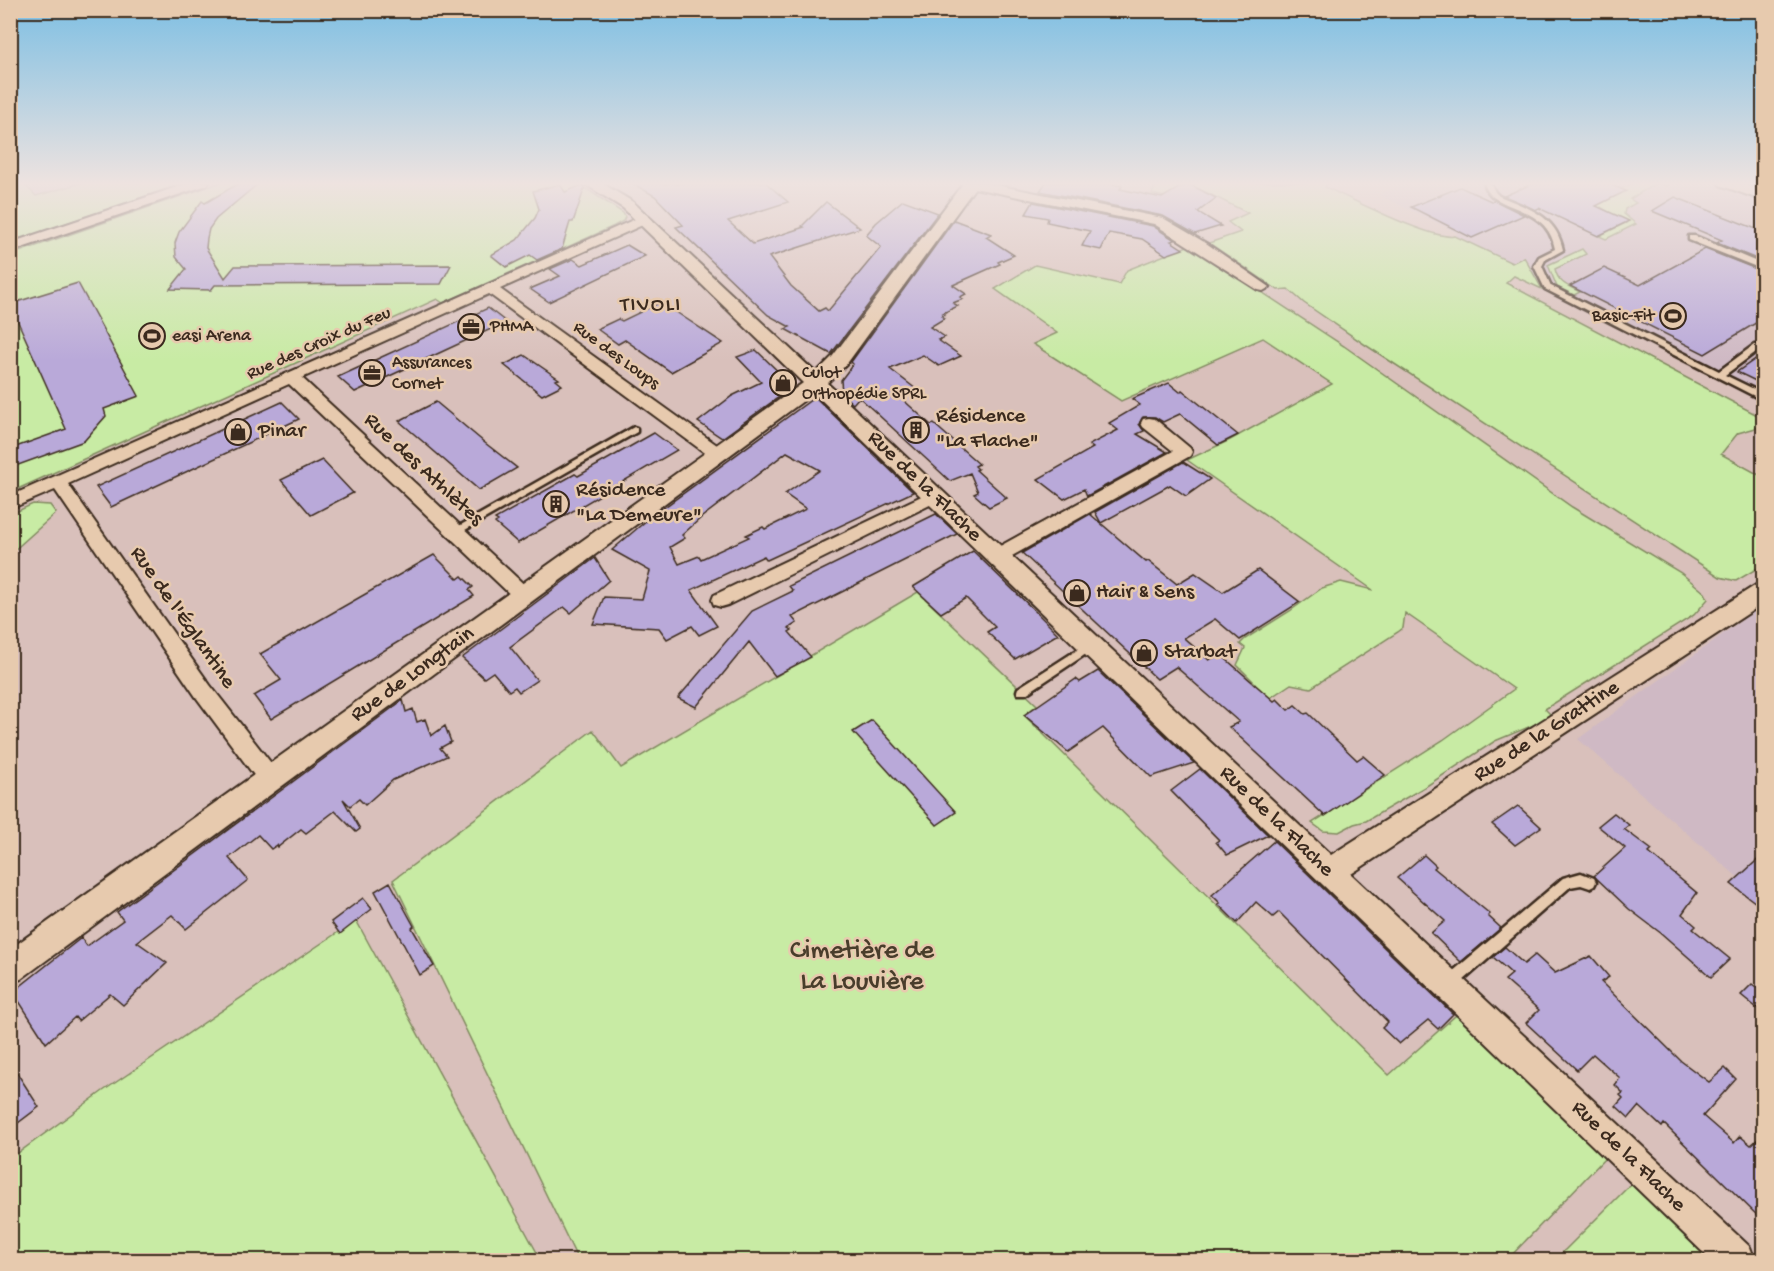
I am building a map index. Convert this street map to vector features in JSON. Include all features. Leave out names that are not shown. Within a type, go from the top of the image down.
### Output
[{"type":"street","points":[[10,248],[30,241]]},
{"type":"street","name":"Rue des Croix du Feu","points":[[10,503],[595,241]]},
{"type":"street","name":"Rue de la Flache","points":[[665,241],[1737,1260]]},
{"type":"street","name":"Rue de Longtain","points":[[10,968],[816,383],[839,361],[926,241]]},
{"type":"street","points":[[1193,241],[1263,287]]},
{"type":"street","name":"Rue des Loups","points":[[491,289],[718,454]]},
{"type":"street","name":"Rue des Athlètes","points":[[291,378],[524,596]]},
{"type":"street","points":[[997,556],[1184,452],[1149,423]]},
{"type":"street","name":"Rue de l'Églantine","points":[[58,482],[203,691],[270,779]]},
{"type":"street","points":[[721,600],[934,496]]},
{"type":"street","name":"Rue de la Grattine","points":[[1329,872],[1764,591]]},
{"type":"lane","points":[[1556,241],[1559,250],[1538,262],[1548,287],[1764,398]]},
{"type":"lane","points":[[1700,241],[1764,268]]},
{"type":"lane","points":[[1719,375],[1757,347]]},
{"type":"lane","points":[[455,532],[634,430]]},
{"type":"lane","points":[[1022,691],[1091,645]]},
{"type":"lane","points":[[1448,985],[1567,882],[1581,879],[1590,882]]},
{"type":"shaded area","points":[[1466,241],[1763,241],[1763,403],[1542,289],[1524,257],[1512,263]]},
{"type":"shaded area","points":[[1763,605],[1763,899],[1578,739]]},
{"type":"green space","name":"easi Arena","points":[[50,241],[580,241],[443,303],[437,299],[11,492],[10,255]]},
{"type":"green space","points":[[1466,241],[1512,263],[1524,257],[1542,289],[1514,276],[1506,283],[1763,418],[1763,426],[1738,433],[1721,454],[1763,477],[1763,565],[1736,581],[1720,577],[1364,344],[1304,303],[1288,289],[1278,290],[1209,243]]},
{"type":"green space","points":[[1190,245],[1344,346],[1572,507],[1681,573],[1705,593],[1708,599],[1694,615],[1545,709],[1551,715],[1541,722],[1495,741],[1428,785],[1366,821],[1339,832],[1323,831],[1312,823],[1443,740],[1514,689],[1405,613],[1403,628],[1398,632],[1311,688],[1291,684],[1243,716],[1250,688],[1255,683],[1237,665],[1245,648],[1240,644],[1245,639],[1322,588],[1341,582],[1373,590],[1187,460],[1230,440],[1332,384],[1263,338],[1121,401],[1033,344],[1057,333],[995,289],[1035,265],[1119,284],[1127,270]]},
{"type":"green space","points":[[1582,249],[1586,254],[1555,269],[1561,281],[1580,292],[1574,295],[1557,287],[1548,265]]},
{"type":"green space","points":[[33,504],[50,505],[56,513],[11,553],[11,514]]},
{"type":"green space","name":"Cimetière de La Louvière","points":[[918,592],[1037,705],[1024,715],[1389,1075],[1464,1008],[1607,1156],[1507,1260],[578,1260],[393,880],[593,730],[621,768]]},
{"type":"green space","points":[[356,920],[541,1260],[11,1260],[10,1159],[103,1091]]},
{"type":"green space","points":[[1633,1182],[1714,1260],[1555,1260]]},
{"type":"building","points":[[207,241],[206,248],[225,278],[235,266],[451,265],[441,284],[215,285],[211,290],[170,289],[186,269],[176,257],[175,243]]},
{"type":"building","points":[[515,241],[564,241],[562,249],[537,260],[530,255],[506,267],[491,255]]},
{"type":"building","points":[[691,241],[750,241],[753,244],[761,241],[818,241],[769,257],[791,286],[819,311],[825,308],[828,311],[881,247],[874,241],[917,241],[831,354],[785,329],[790,327],[768,315]]},
{"type":"building","points":[[939,241],[993,241],[1014,255],[998,262],[1000,264],[953,285],[966,294],[960,297],[963,299],[953,303],[958,306],[943,313],[945,314],[942,316],[945,318],[930,327],[945,337],[938,340],[961,356],[939,366],[923,355],[890,369],[916,389],[900,397],[979,464],[975,466],[978,469],[976,470],[1007,498],[989,507],[974,494],[978,492],[970,473],[950,481],[859,397],[853,404],[842,394],[841,380],[853,364],[851,362]]},
{"type":"building","points":[[1084,241],[1105,241],[1101,250],[1082,246]]},
{"type":"building","points":[[1145,241],[1171,241],[1183,249],[1166,255]]},
{"type":"building","points":[[1764,241],[1764,262],[1717,243]]},
{"type":"building","points":[[627,245],[645,256],[549,302],[530,289],[560,276],[550,269],[573,259],[582,265]]},
{"type":"building","points":[[1705,249],[1764,272],[1764,318],[1705,354],[1570,286],[1604,268],[1640,285]]},
{"type":"building","points":[[78,283],[139,396],[104,409],[106,416],[84,441],[10,468],[10,449],[66,429],[10,304]]},
{"type":"building","points":[[661,302],[723,343],[671,372],[625,340],[618,344],[597,329],[618,319],[622,321]]},
{"type":"building","points":[[488,308],[506,322],[355,392],[338,377]]},
{"type":"building","points":[[756,350],[791,384],[790,389],[722,438],[698,422],[732,396],[761,382],[737,357]]},
{"type":"building","points":[[1764,353],[1764,385],[1737,372]]},
{"type":"building","points":[[524,355],[559,379],[556,380],[562,385],[542,395],[504,365]]},
{"type":"building","points":[[1169,383],[1180,392],[1182,390],[1238,435],[1218,445],[1180,414],[1163,422],[1155,417],[1143,417],[1139,424],[1144,431],[1137,434],[1167,452],[1087,496],[1084,489],[1064,499],[1038,479],[1093,448],[1089,445],[1118,430],[1109,423],[1140,405],[1132,399]]},
{"type":"building","points":[[815,397],[913,492],[767,560],[764,556],[691,590],[717,626],[699,635],[692,626],[667,639],[659,628],[593,624],[604,597],[642,599],[650,571],[612,550],[647,520]],"holes":[[[787,452],[820,470],[785,494],[806,509],[765,529],[763,527],[746,535],[749,537],[701,559],[699,556],[679,564],[670,547],[685,538],[682,535],[702,517]]]},
{"type":"building","points":[[282,402],[299,419],[111,507],[96,487]]},
{"type":"building","points":[[436,402],[517,468],[479,490],[399,421]]},
{"type":"building","points":[[654,433],[677,450],[518,543],[495,523],[498,521],[495,519]]},
{"type":"building","points":[[322,460],[353,493],[311,515],[281,480]]},
{"type":"building","points":[[1183,462],[1210,479],[1186,496],[1170,485],[1101,523],[1095,512]]},
{"type":"building","points":[[936,514],[957,534],[792,617],[797,623],[789,628],[792,630],[789,632],[811,657],[775,676],[749,642],[696,707],[678,698],[752,611],[793,591],[789,586]]},
{"type":"building","points":[[1090,514],[1146,562],[1148,561],[1177,584],[1195,573],[1223,592],[1258,570],[1300,602],[1240,640],[1215,619],[1184,638],[1209,660],[1220,654],[1274,701],[1277,699],[1288,710],[1295,705],[1305,714],[1308,713],[1357,760],[1363,756],[1385,775],[1325,816],[1229,727],[1239,722],[1176,667],[1157,679],[1022,553]]},
{"type":"building","points":[[973,551],[1058,634],[1015,659],[987,632],[995,627],[966,598],[941,613],[913,587]]},
{"type":"building","points":[[434,555],[458,579],[462,576],[473,587],[469,590],[474,596],[271,719],[254,696],[281,680],[260,654]]},
{"type":"building","points":[[595,558],[609,580],[571,613],[564,607],[510,647],[537,680],[519,692],[515,687],[509,691],[493,672],[484,678],[462,658]]},
{"type":"building","points":[[1098,671],[1194,763],[1151,777],[1103,728],[1068,752],[1024,715],[1076,679],[1080,682]]},
{"type":"building","points":[[403,700],[406,712],[413,709],[417,722],[425,719],[431,736],[445,726],[451,742],[440,748],[447,756],[393,780],[365,805],[359,799],[350,806],[343,799],[360,829],[356,832],[335,811],[306,833],[301,829],[278,847],[277,845],[271,849],[258,835],[229,858],[248,880],[186,929],[172,915],[137,942],[167,963],[123,1005],[110,994],[78,1021],[75,1017],[46,1043],[13,992],[81,938],[87,946],[123,920],[117,912]]},
{"type":"building","points":[[872,720],[956,812],[937,825],[853,732]]},
{"type":"building","points":[[1200,769],[1268,835],[1227,855],[1216,842],[1219,840],[1171,791]]},
{"type":"building","points":[[1518,806],[1541,827],[1515,845],[1492,824]]},
{"type":"building","points":[[1614,813],[1629,825],[1624,829],[1652,850],[1649,853],[1697,893],[1682,914],[1696,926],[1693,929],[1730,959],[1711,977],[1662,934],[1629,909],[1594,876],[1625,848],[1598,826]]},
{"type":"building","points":[[1274,841],[1453,1014],[1438,1029],[1428,1020],[1399,1044],[1382,1028],[1388,1022],[1279,912],[1273,917],[1256,902],[1237,923],[1218,904],[1220,903],[1212,895]]},
{"type":"building","points":[[1764,854],[1764,909],[1731,884]]},
{"type":"building","points":[[1424,855],[1436,866],[1434,868],[1490,914],[1488,916],[1501,928],[1461,962],[1431,933],[1445,921],[1397,878]]},
{"type":"building","points":[[390,882],[414,926],[412,928],[434,966],[420,975],[375,891]]},
{"type":"building","points":[[363,898],[372,909],[340,934],[331,922]]},
{"type":"building","points":[[1505,947],[1524,964],[1535,955],[1555,973],[1591,956],[1609,977],[1601,982],[1681,1061],[1709,1082],[1725,1068],[1736,1079],[1703,1116],[1734,1143],[1740,1136],[1751,1145],[1764,1134],[1764,1222],[1664,1124],[1662,1127],[1639,1106],[1629,1118],[1616,1106],[1623,1098],[1620,1095],[1623,1093],[1615,1085],[1620,1078],[1593,1054],[1577,1070],[1526,1023],[1539,1010],[1505,980],[1512,974],[1493,957]]},
{"type":"building","points":[[1752,984],[1764,993],[1764,1000],[1757,1008],[1741,995]]},
{"type":"building","points":[[10,1062],[39,1107],[10,1129]]},
{"type":"place","name":"Basic-Fit","points":[[1673,316]]},
{"type":"place","name":"PHMA","points":[[471,327]]},
{"type":"place","name":"easi Arena","points":[[152,336]]},
{"type":"place","name":"Assurances Cornet","points":[[372,373]]},
{"type":"place","name":"Culot Orthopédie SPRL","points":[[783,383]]},
{"type":"place","name":"Résidence \"La Flache\"","points":[[916,430]]},
{"type":"place","name":"Pinar","points":[[238,432]]},
{"type":"place","name":"Résidence \"La Demeure\"","points":[[556,504]]},
{"type":"place","name":"Hair & Sens","points":[[1077,593]]},
{"type":"place","name":"Starbat","points":[[1144,653]]},
{"type":"district","name":"TIVOLI","points":[[651,306]]}]
